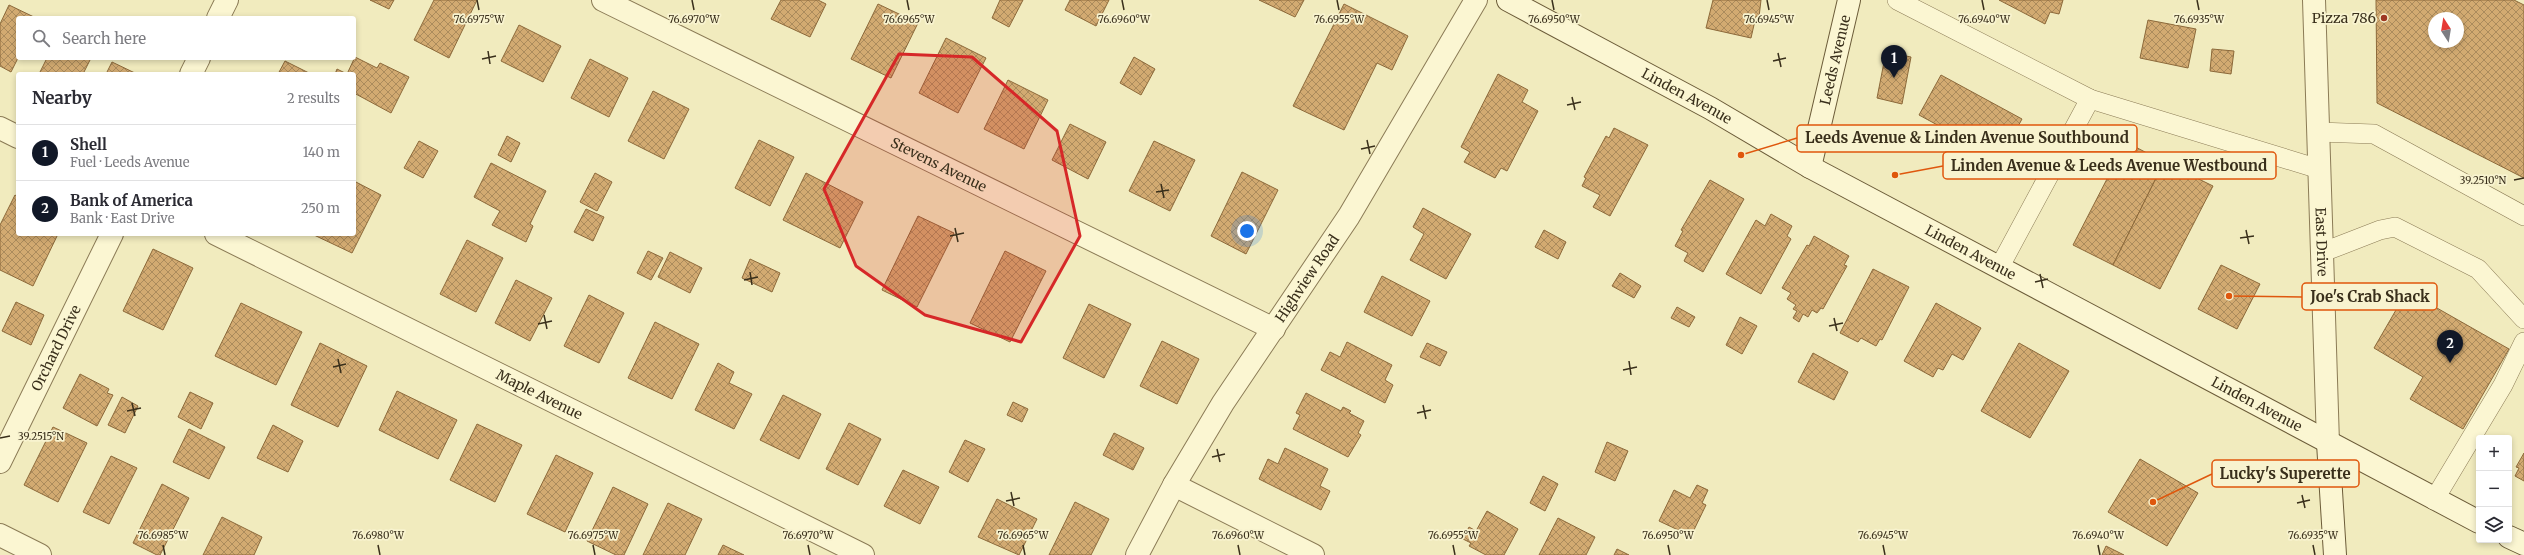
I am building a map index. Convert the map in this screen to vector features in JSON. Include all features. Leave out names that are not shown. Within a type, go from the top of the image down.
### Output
[{"type":"street","points":[[219,16],[227,0]]},
{"type":"street","name":"Stevens Avenue","points":[[603,0],[1274,329]]},
{"type":"street","name":"Highview Road","points":[[1137,555],[1174,485],[1223,403],[1349,216],[1476,0]]},
{"type":"street","name":"Linden Avenue","points":[[1508,0],[1710,108],[1810,167],[2434,500],[2476,521]]},
{"type":"street","name":"Leeds Avenue","points":[[1810,167],[1849,0]]},
{"type":"street","name":"East Drive","points":[[2314,0],[2328,443],[2335,555]]},
{"type":"street","points":[[192,72],[198,60]]},
{"type":"street","points":[[0,128],[16,136]]},
{"type":"street","name":"Orchard Drive","points":[[0,462],[111,236]]},
{"type":"street","name":"Maple Avenue","points":[[220,236],[862,555]]},
{"type":"street","points":[[1174,485],[1313,555]]},
{"type":"street","points":[[0,535],[40,555]]},
{"type":"street","points":[[2512,538],[2524,544]]},
{"type":"lane","points":[[1896,0],[2090,99],[2319,169]]},
{"type":"lane","points":[[1999,268],[2090,99]]},
{"type":"lane","points":[[2318,132],[2374,134],[2524,216]]},
{"type":"lane","points":[[2322,250],[2331,249],[2380,230],[2395,227],[2478,269],[2524,318]]},
{"type":"lane","points":[[2434,500],[2503,385],[2524,342]]},
{"type":"highlighted area","points":[[899,54],[972,57],[1057,131],[1080,236],[1021,342],[925,315],[856,266],[824,189]]},
{"type":"building","points":[[370,0],[394,0],[389,9]]},
{"type":"building","points":[[434,0],[477,0],[449,58],[414,40]]},
{"type":"building","points":[[781,0],[818,0],[826,4],[810,37],[771,19]]},
{"type":"building","points":[[1000,0],[1023,0],[1009,27],[992,18]]},
{"type":"building","points":[[1070,0],[1109,0],[1096,26],[1065,10]]},
{"type":"building","points":[[1259,0],[1304,0],[1295,17]]},
{"type":"building","points":[[1713,0],[1761,0],[1759,17],[1756,16],[1751,38],[1706,28]]},
{"type":"building","points":[[1999,0],[2063,0],[2059,14],[2050,12],[2045,24]]},
{"type":"building","points":[[2376,0],[2514,0],[2524,5],[2524,178],[2377,103]]},
{"type":"building","points":[[878,4],[918,23],[891,78],[851,59]]},
{"type":"building","points":[[1344,4],[1408,36],[1392,70],[1377,63],[1344,130],[1293,106]]},
{"type":"building","points":[[9,5],[32,16],[16,16],[17,60],[11,72],[0,66],[0,24]]},
{"type":"building","points":[[2148,20],[2196,29],[2188,68],[2140,58]]},
{"type":"building","points":[[519,25],[561,46],[543,82],[501,61]]},
{"type":"building","points":[[946,38],[986,58],[958,113],[919,93]]},
{"type":"building","points":[[2212,49],[2234,51],[2231,74],[2210,71]]},
{"type":"building","points":[[1886,52],[1911,57],[1902,104],[1877,98]]},
{"type":"building","points":[[1134,57],[1155,69],[1141,95],[1120,83]]},
{"type":"building","points":[[356,58],[377,68],[380,63],[409,77],[391,113],[356,94],[356,72],[348,72],[354,60],[356,60]]},
{"type":"building","points":[[590,59],[628,78],[609,117],[571,98]]},
{"type":"building","points":[[46,60],[90,60],[84,72],[40,72]]},
{"type":"building","points":[[285,61],[307,72],[279,72]]},
{"type":"building","points":[[112,62],[133,72],[107,72]]},
{"type":"building","points":[[337,69],[343,72],[336,72]]},
{"type":"building","points":[[1498,74],[1528,90],[1522,102],[1538,111],[1507,171],[1501,168],[1495,178],[1464,162],[1470,152],[1461,147]]},
{"type":"building","points":[[1941,75],[2022,119],[2000,159],[1919,115]]},
{"type":"building","points":[[1008,80],[1048,100],[1024,149],[984,129]]},
{"type":"building","points":[[653,91],[689,109],[664,159],[628,141]]},
{"type":"building","points":[[1070,124],[1106,142],[1088,179],[1052,160]]},
{"type":"building","points":[[1614,128],[1648,145],[1610,216],[1593,207],[1600,195],[1582,186],[1586,178],[1584,177],[1606,136],[1609,138]]},
{"type":"building","points":[[507,136],[520,143],[511,162],[498,155]]},
{"type":"building","points":[[759,140],[794,157],[770,206],[735,188]]},
{"type":"building","points":[[419,141],[438,151],[423,178],[404,168]]},
{"type":"building","points":[[1154,141],[1195,160],[1170,211],[1129,191]]},
{"type":"building","points":[[2126,142],[2164,162],[2113,265],[2073,245]]},
{"type":"building","points":[[2164,162],[2213,186],[2160,289],[2113,265]]},
{"type":"building","points":[[491,163],[546,191],[530,224],[533,226],[526,242],[492,225],[500,211],[474,197]]},
{"type":"building","points":[[1242,172],[1278,190],[1246,254],[1211,236]]},
{"type":"building","points":[[595,173],[612,182],[597,211],[580,202]]},
{"type":"building","points":[[806,173],[863,202],[840,248],[783,220]]},
{"type":"building","points":[[1710,180],[1744,199],[1703,272],[1684,261],[1688,253],[1675,246],[1683,231],[1681,230]]},
{"type":"building","points":[[356,182],[381,195],[352,253],[316,236],[356,236]]},
{"type":"building","points":[[15,195],[16,236],[57,236],[33,286],[0,270],[0,225]]},
{"type":"building","points":[[1423,208],[1471,234],[1446,279],[1410,260],[1424,234],[1413,227]]},
{"type":"building","points":[[586,209],[604,217],[593,241],[574,232]]},
{"type":"building","points":[[1771,214],[1792,226],[1787,236],[1791,239],[1761,294],[1726,274],[1756,220],[1765,226]]},
{"type":"building","points":[[918,216],[954,233],[917,307],[882,290]]},
{"type":"building","points":[[1544,230],[1566,242],[1558,259],[1535,247]]},
{"type":"building","points":[[1814,236],[1849,256],[1844,265],[1847,266],[1823,309],[1821,308],[1817,313],[1812,310],[1808,317],[1803,314],[1799,322],[1793,318],[1797,311],[1793,309],[1796,305],[1787,299],[1791,293],[1782,288],[1807,245],[1809,246]]},
{"type":"building","points":[[467,240],[503,258],[476,312],[440,294]]},
{"type":"building","points":[[153,249],[193,268],[163,330],[123,311]]},
{"type":"building","points":[[648,251],[663,258],[651,280],[637,273]]},
{"type":"building","points":[[1005,251],[1046,271],[1010,342],[970,323]]},
{"type":"building","points":[[670,252],[702,268],[690,293],[658,277]]},
{"type":"building","points":[[750,259],[780,273],[772,292],[742,278]]},
{"type":"building","points":[[2221,265],[2260,284],[2237,329],[2198,309]]},
{"type":"building","points":[[1873,269],[1909,287],[1882,340],[1880,339],[1876,346],[1861,338],[1858,342],[1840,333]]},
{"type":"building","points":[[1620,273],[1641,286],[1634,298],[1612,286]]},
{"type":"building","points":[[1382,276],[1430,301],[1412,336],[1364,312]]},
{"type":"building","points":[[516,280],[552,298],[530,341],[495,323]]},
{"type":"building","points":[[2407,291],[2509,349],[2463,429],[2410,399],[2423,377],[2374,348]]},
{"type":"building","points":[[589,295],[624,313],[599,363],[564,346]]},
{"type":"building","points":[[16,302],[44,315],[31,345],[2,331]]},
{"type":"building","points":[[241,303],[302,332],[276,385],[215,356]]},
{"type":"building","points":[[1936,303],[1981,328],[1963,360],[1952,354],[1943,370],[1938,368],[1933,377],[1904,361]]},
{"type":"building","points":[[1089,304],[1131,324],[1104,378],[1063,358]]},
{"type":"building","points":[[1677,307],[1695,317],[1689,327],[1671,318]]},
{"type":"building","points":[[1740,317],[1757,326],[1742,354],[1726,345]]},
{"type":"building","points":[[655,322],[699,344],[672,399],[628,378]]},
{"type":"building","points":[[1162,341],[1199,359],[1177,404],[1140,386]]},
{"type":"building","points":[[1347,342],[1392,365],[1385,380],[1393,385],[1385,403],[1321,370],[1330,352],[1340,357]]},
{"type":"building","points":[[320,343],[367,366],[338,427],[291,405]]},
{"type":"building","points":[[1427,343],[1447,352],[1440,366],[1420,357]]},
{"type":"building","points":[[2019,343],[2069,371],[2030,438],[1981,411]]},
{"type":"building","points":[[1813,353],[1848,372],[1834,400],[1798,382]]},
{"type":"building","points":[[718,363],[734,372],[729,383],[752,394],[734,429],[695,410]]},
{"type":"building","points":[[80,374],[109,389],[107,393],[113,395],[97,426],[63,408]]},
{"type":"building","points":[[397,391],[457,420],[438,459],[379,430]]},
{"type":"building","points":[[190,392],[213,403],[201,429],[178,417]]},
{"type":"building","points":[[1306,393],[1341,411],[1343,407],[1351,411],[1349,413],[1364,421],[1358,433],[1361,435],[1348,457],[1293,429],[1300,415],[1296,413]]},
{"type":"building","points":[[783,395],[821,414],[799,459],[760,440]]},
{"type":"building","points":[[122,397],[138,406],[125,433],[108,425]]},
{"type":"building","points":[[1013,402],[1028,409],[1022,422],[1007,415]]},
{"type":"building","points":[[849,423],[881,439],[858,485],[826,469]]},
{"type":"building","points":[[477,424],[522,445],[495,502],[450,480]]},
{"type":"building","points":[[273,425],[303,441],[288,472],[257,458]]},
{"type":"building","points":[[53,427],[87,443],[58,502],[24,485]]},
{"type":"building","points":[[189,429],[225,447],[209,479],[173,462]]},
{"type":"building","points":[[1114,433],[1144,448],[1133,470],[1103,455]]},
{"type":"building","points":[[965,440],[985,449],[968,482],[949,472]]},
{"type":"building","points":[[1607,442],[1628,451],[1615,481],[1595,472]]},
{"type":"building","points":[[1285,448],[1328,469],[1320,486],[1330,491],[1321,510],[1259,479],[1268,459],[1278,464]]},
{"type":"building","points":[[2524,453],[2524,481],[2515,476],[2519,468],[2516,467]]},
{"type":"building","points":[[556,455],[593,473],[565,532],[527,514]]},
{"type":"building","points":[[111,456],[137,468],[109,524],[83,512]]},
{"type":"building","points":[[2140,459],[2198,493],[2167,546],[2108,512]]},
{"type":"building","points":[[903,470],[939,487],[920,524],[884,506]]},
{"type":"building","points":[[1543,476],[1558,484],[1545,511],[1530,503]]},
{"type":"building","points":[[162,484],[189,498],[160,555],[157,555],[133,543]]},
{"type":"building","points":[[1697,485],[1708,490],[1702,503],[1706,505],[1691,536],[1659,521],[1674,490],[1690,498]]},
{"type":"building","points":[[613,487],[648,504],[624,555],[616,555],[587,541]]},
{"type":"building","points":[[997,499],[1037,519],[1019,555],[978,537]]},
{"type":"building","points":[[1075,502],[1109,519],[1091,555],[1049,555]]},
{"type":"building","points":[[668,503],[702,519],[685,555],[643,555]]},
{"type":"building","points":[[1487,511],[1518,529],[1504,555],[1486,555],[1469,546],[1471,543],[1463,539],[1469,527],[1476,531]]},
{"type":"building","points":[[222,517],[262,537],[254,555],[203,555]]},
{"type":"building","points":[[1558,518],[1595,537],[1586,555],[1539,555]]},
{"type":"building","points":[[723,545],[744,555],[718,555]]},
{"type":"building","points":[[2106,546],[2124,555],[2102,555]]},
{"type":"building","points":[[1617,549],[1629,555],[1614,555]]},
{"type":"place","name":"Pizza 786","points":[[2384,18]]},
{"type":"place","name":"Shell","points":[[1894,78]]},
{"type":"place","name":"Leeds Avenue & Linden Avenue Southbound","points":[[1741,155]]},
{"type":"place","name":"Linden Avenue & Leeds Avenue Westbound","points":[[1895,175]]},
{"type":"place","name":"Joe's Crab Shack","points":[[2229,296]]},
{"type":"place","name":"Bank of America","points":[[2450,363]]},
{"type":"place","name":"Lucky's Superette","points":[[2153,502]]}]
